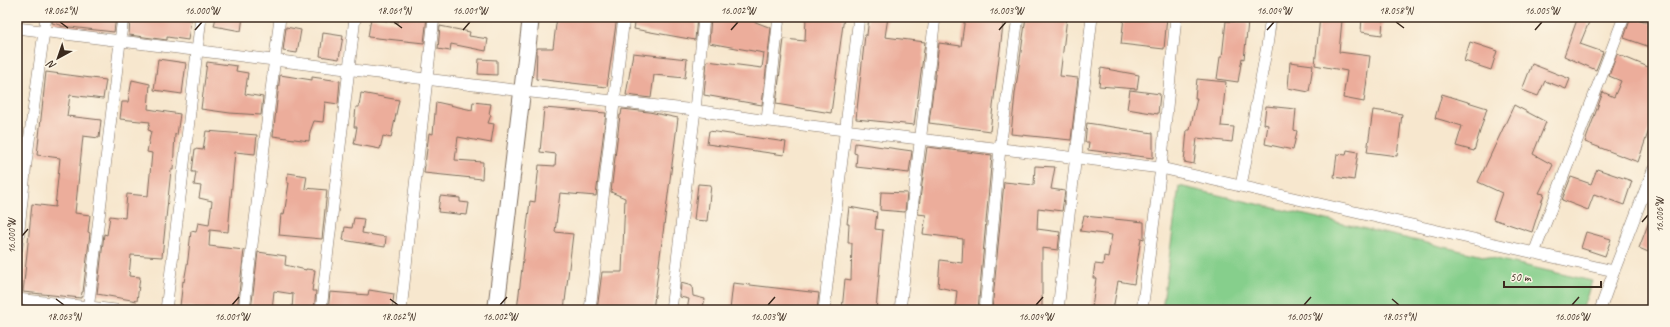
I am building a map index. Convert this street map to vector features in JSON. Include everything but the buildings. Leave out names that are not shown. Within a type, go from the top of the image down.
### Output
[{"type":"street","points":[[17,248],[26,163],[46,17]]},
{"type":"street","points":[[88,308],[123,17]]},
{"type":"street","points":[[166,310],[201,17]]},
{"type":"street","points":[[244,310],[280,17]]},
{"type":"street","points":[[321,310],[355,17]]},
{"type":"street","points":[[401,310],[434,17]]},
{"type":"street","points":[[496,310],[531,17]]},
{"type":"street","points":[[590,310],[624,17]]},
{"type":"street","points":[[670,310],[695,110],[704,17]]},
{"type":"street","points":[[767,120],[779,17]]},
{"type":"street","points":[[824,310],[859,17]]},
{"type":"street","points":[[900,310],[935,17]]},
{"type":"street","points":[[985,310],[1000,148],[1018,17]]},
{"type":"street","points":[[1058,310],[1092,17]]},
{"type":"street","points":[[1142,310],[1161,168],[1176,17]]},
{"type":"street","points":[[1241,186],[1271,17]]},
{"type":"street","points":[[1534,253],[1624,17]]},
{"type":"street","points":[[17,28],[522,92],[695,110],[845,130],[1161,168],[1614,271]]},
{"type":"street","points":[[1600,310],[1653,170]]},
{"type":"street","points":[[17,298],[88,308],[116,310]]},
{"type":"green space","points":[[1179,186],[1592,281],[1582,310],[1162,310]]}]
